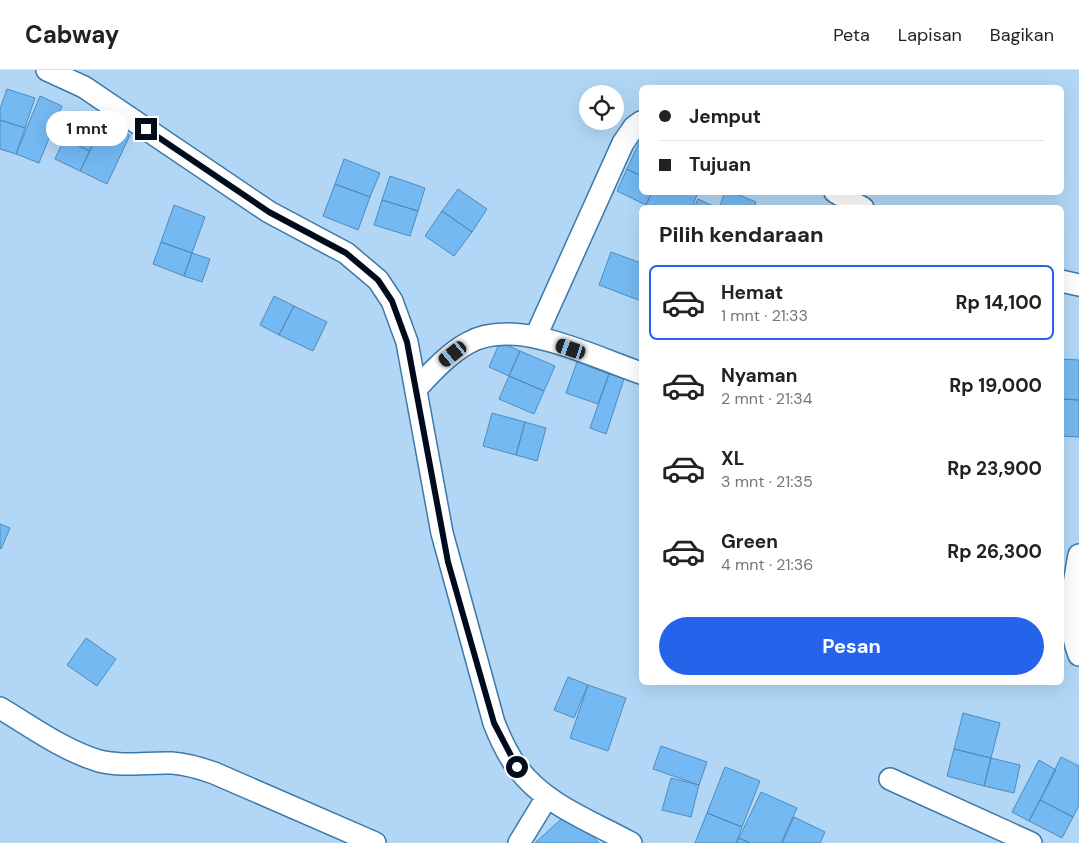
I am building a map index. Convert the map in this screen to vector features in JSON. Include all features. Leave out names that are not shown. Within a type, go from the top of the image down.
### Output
[{"type":"street","points":[[47,70],[84,87],[239,193],[346,253],[378,280],[392,301],[407,342],[442,533],[494,723],[517,767],[547,797],[632,843]]},
{"type":"street","points":[[536,336],[623,142],[639,123]]},
{"type":"street","points":[[840,195],[858,205]]},
{"type":"street","points":[[1064,282],[1079,285]]},
{"type":"street","points":[[416,389],[436,368],[468,343],[486,336],[505,333],[536,336],[639,372]]},
{"type":"street","points":[[1079,555],[1071,607],[1072,630],[1079,655]]},
{"type":"street","points":[[0,708],[72,750],[100,761],[122,764],[173,763],[199,768],[375,843]]},
{"type":"street","points":[[890,779],[1031,843]]},
{"type":"street","points":[[519,843],[547,797]]},
{"type":"building","points":[[7,89],[35,98],[25,128],[0,120],[0,109]]},
{"type":"building","points":[[40,96],[62,106],[39,163],[16,154]]},
{"type":"building","points":[[77,111],[103,123],[90,151],[64,139]]},
{"type":"building","points":[[0,120],[25,128],[16,154],[0,149]]},
{"type":"building","points":[[103,123],[130,135],[107,184],[80,171]]},
{"type":"building","points":[[64,139],[90,151],[80,171],[55,159]]},
{"type":"building","points":[[639,142],[639,175],[627,169]]},
{"type":"building","points":[[344,159],[380,173],[370,197],[335,184]]},
{"type":"building","points":[[627,169],[639,175],[639,195],[651,195],[646,205],[617,191]]},
{"type":"building","points":[[390,176],[425,188],[418,211],[382,200]]},
{"type":"building","points":[[335,184],[370,197],[358,230],[323,216]]},
{"type":"building","points":[[458,189],[487,209],[472,232],[442,211]]},
{"type":"building","points":[[651,195],[697,195],[693,205],[646,205]]},
{"type":"building","points":[[724,195],[739,195],[756,202],[755,205],[720,205]]},
{"type":"building","points":[[698,199],[711,205],[695,205]]},
{"type":"building","points":[[382,200],[418,211],[410,236],[374,225]]},
{"type":"building","points":[[174,205],[205,217],[192,253],[161,242]]},
{"type":"building","points":[[442,211],[472,232],[454,256],[425,236]]},
{"type":"building","points":[[161,242],[192,253],[184,276],[153,264]]},
{"type":"building","points":[[611,252],[639,262],[639,300],[599,285]]},
{"type":"building","points":[[192,253],[210,259],[202,282],[184,276]]},
{"type":"building","points":[[274,296],[294,306],[279,335],[260,325]]},
{"type":"building","points":[[294,306],[327,322],[313,351],[279,335]]},
{"type":"building","points":[[500,342],[520,351],[509,376],[489,367]]},
{"type":"building","points":[[520,351],[555,366],[544,391],[509,376]]},
{"type":"building","points":[[1064,359],[1079,360],[1079,400],[1064,399]]},
{"type":"building","points":[[577,362],[609,374],[598,404],[566,393]]},
{"type":"building","points":[[609,374],[624,379],[606,434],[590,428]]},
{"type":"building","points":[[509,376],[544,391],[534,414],[499,399]]},
{"type":"building","points":[[1064,399],[1079,400],[1079,437],[1064,436]]},
{"type":"building","points":[[492,413],[525,422],[516,455],[483,446]]},
{"type":"building","points":[[525,422],[546,428],[537,461],[516,455]]},
{"type":"building","points":[[0,524],[10,528],[1,549],[0,548]]},
{"type":"building","points":[[86,638],[116,659],[97,686],[67,665]]},
{"type":"building","points":[[568,677],[588,685],[574,718],[554,710]]},
{"type":"building","points":[[588,685],[626,698],[608,751],[570,738]]},
{"type":"building","points":[[963,713],[1000,723],[991,758],[954,749]]},
{"type":"building","points":[[661,746],[707,762],[699,785],[653,769]]},
{"type":"building","points":[[954,749],[991,758],[984,786],[947,776]]},
{"type":"building","points":[[1061,757],[1079,766],[1079,805],[1073,817],[1040,800]]},
{"type":"building","points":[[991,758],[1020,765],[1014,793],[984,786]]},
{"type":"building","points":[[1039,760],[1056,770],[1029,821],[1012,812]]},
{"type":"building","points":[[725,767],[760,781],[742,827],[707,813]]},
{"type":"building","points":[[671,778],[699,785],[691,817],[662,810]]},
{"type":"building","points":[[761,792],[797,808],[781,843],[750,843],[739,838]]},
{"type":"building","points":[[1040,800],[1073,817],[1062,838],[1029,821]]},
{"type":"building","points":[[570,811],[599,843],[535,843]]},
{"type":"building","points":[[707,813],[742,827],[736,843],[695,843]]},
{"type":"building","points":[[794,817],[825,832],[820,843],[782,843]]},
{"type":"building","points":[[739,838],[750,843],[737,843]]},
{"type":"route","points":[[146,129],[269,212],[346,253],[378,280],[392,301],[407,342],[448,562],[494,723],[504,747],[517,767]]}]
